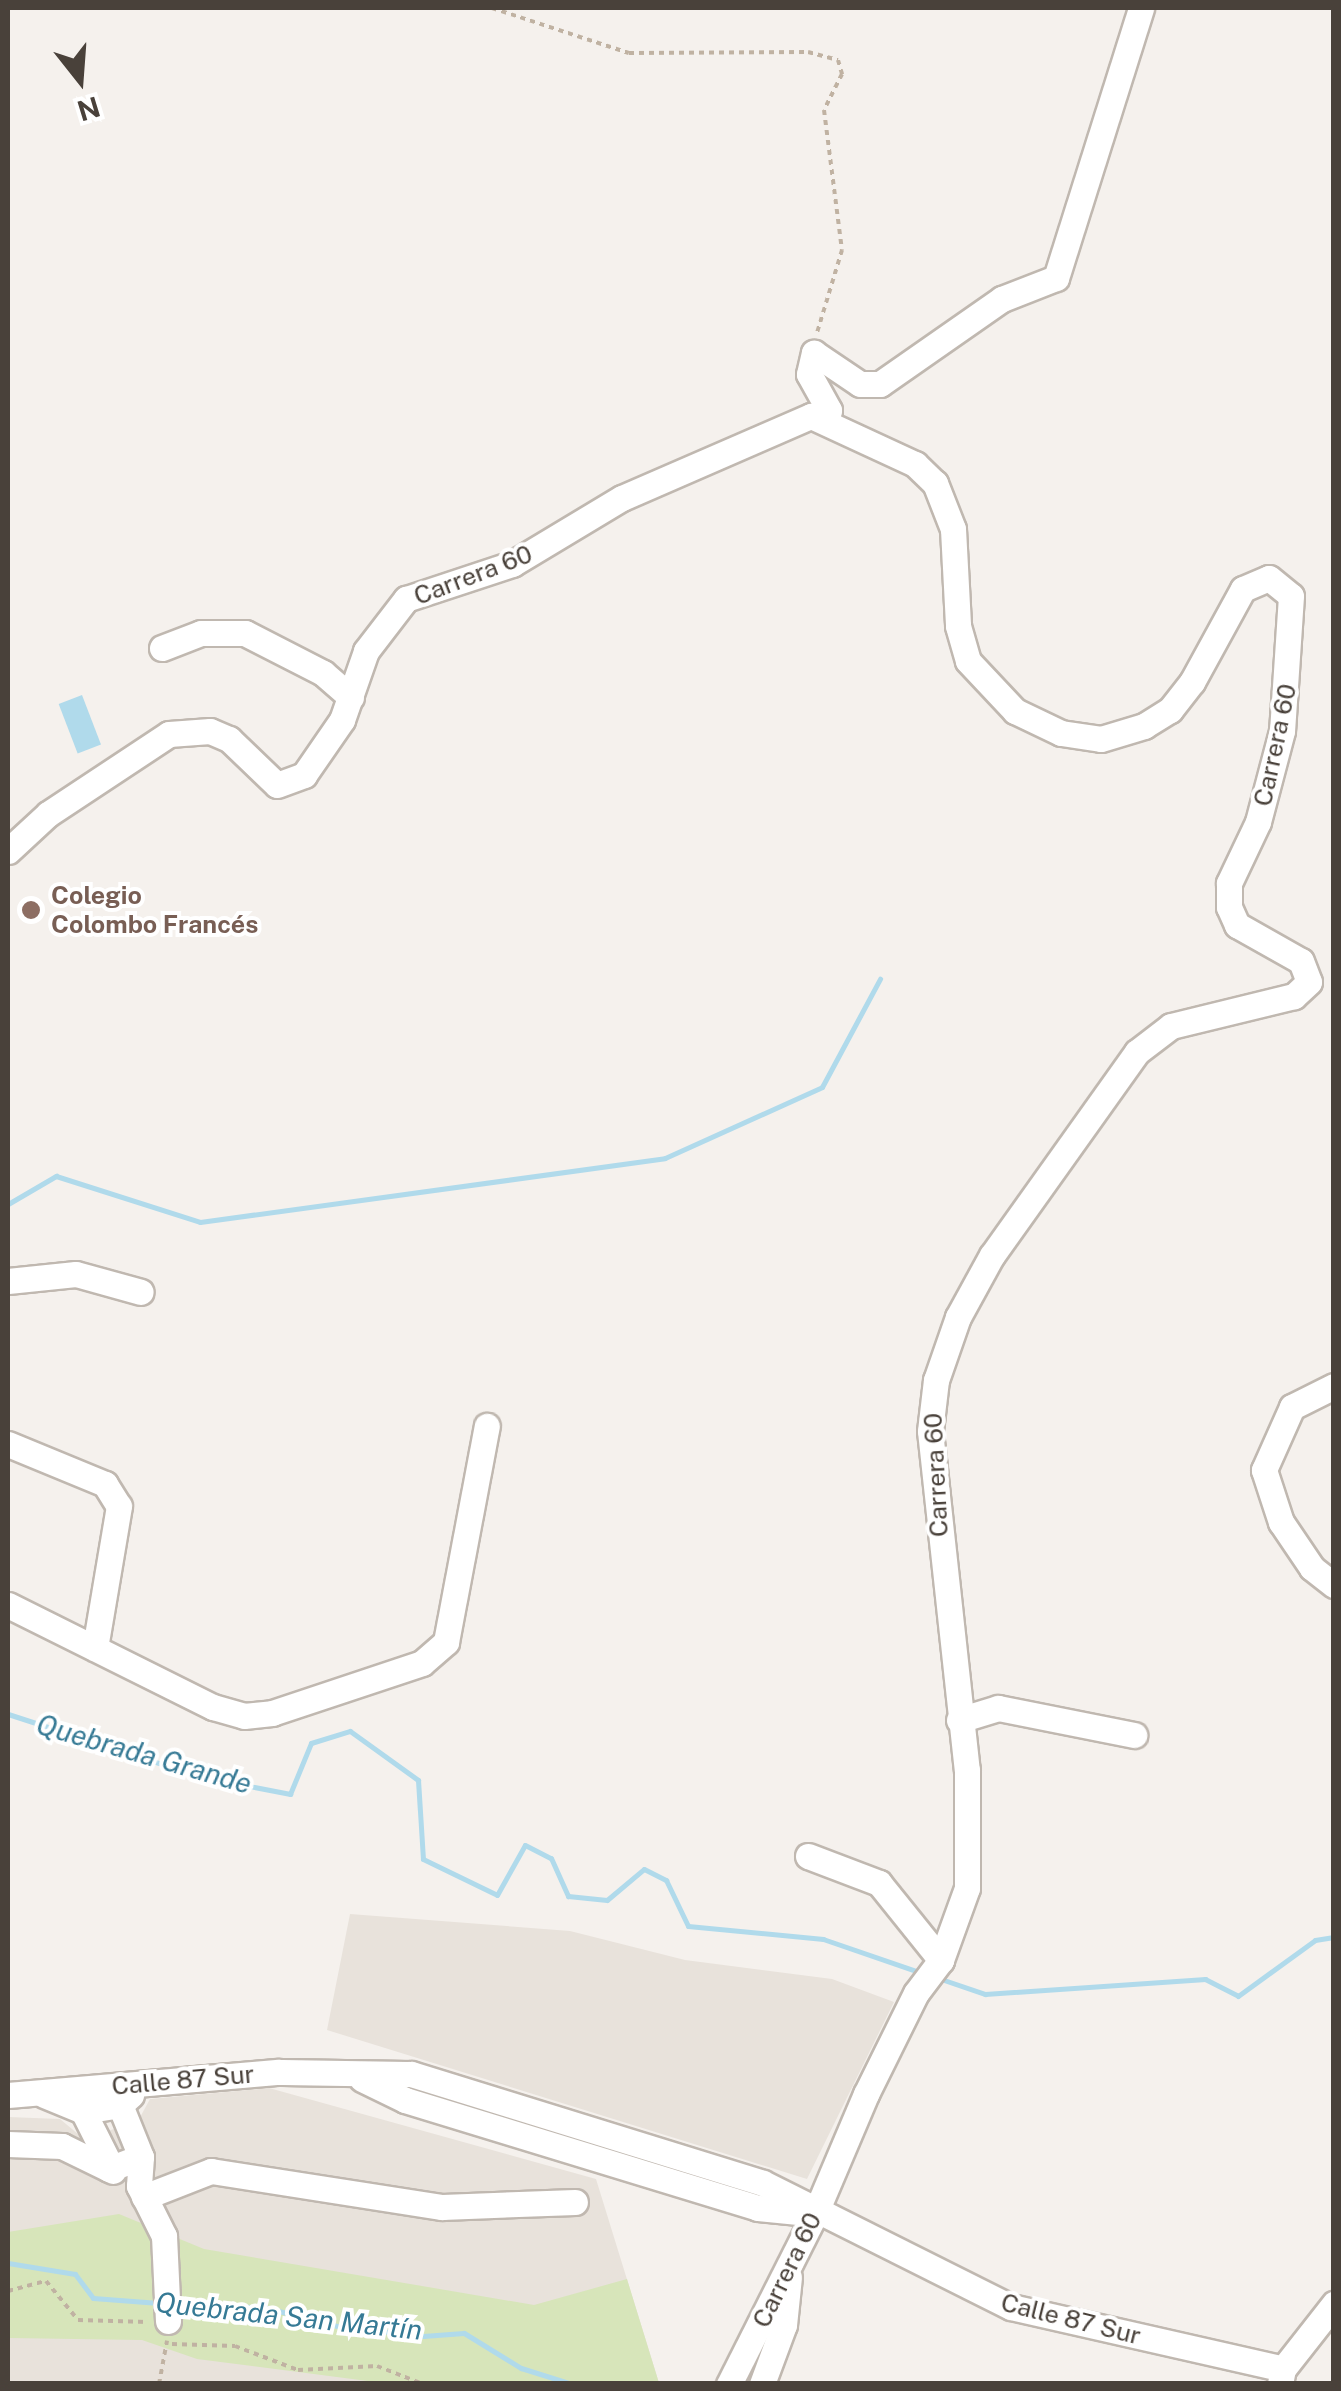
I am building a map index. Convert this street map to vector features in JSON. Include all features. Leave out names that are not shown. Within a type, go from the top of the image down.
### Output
[{"type":"street","points":[[827,421],[828,410],[808,374],[814,353],[860,384],[880,384],[992,305],[1056,278],[1141,8]]},
{"type":"street","name":"Carrera 60","points":[[8,851],[48,814],[146,746],[188,729],[229,739],[271,782],[285,784],[317,761],[351,697],[366,651],[406,599],[512,564],[622,498],[788,421],[827,421],[915,464],[935,484],[953,529],[958,626],[968,661],[986,686],[1037,724],[1081,738],[1120,736],[1144,726],[1170,710],[1192,682],[1243,589],[1269,578],[1284,588],[1293,607],[1282,731],[1258,822],[1229,884],[1236,925],[1302,961],[1308,982],[1294,996],[1171,1026],[1137,1052],[966,1297],[939,1370],[930,1431],[971,1852],[967,1888],[933,1970],[866,2094],[816,2214],[729,2384]]},
{"type":"street","points":[[162,648],[201,633],[246,633],[323,673],[351,697]]},
{"type":"street","points":[[8,1281],[76,1274],[141,1292]]},
{"type":"street","points":[[1334,1386],[1292,1407],[1264,1470],[1281,1522],[1312,1568],[1334,1585]]},
{"type":"street","points":[[8,1605],[212,1708],[244,1716],[272,1713],[422,1663],[446,1642],[487,1426]]},
{"type":"street","points":[[8,1444],[105,1484],[119,1506],[95,1648]]},
{"type":"street","points":[[959,1720],[998,1708],[1134,1735]]},
{"type":"street","points":[[808,1856],[880,1883],[933,1970]]},
{"type":"street","name":"Calle 87 Sur","points":[[8,2095],[279,2072],[358,2077],[411,2074],[762,2183],[816,2214],[1012,2307],[1282,2376]]},
{"type":"street","points":[[40,2093],[82,2112],[120,2105],[146,2082]]},
{"type":"street","points":[[120,2105],[141,2157],[142,2191],[164,2236],[168,2332]]},
{"type":"street","points":[[82,2112],[109,2168]]},
{"type":"street","points":[[8,2144],[62,2146],[109,2168],[142,2191]]},
{"type":"street","points":[[109,2168],[141,2157]]},
{"type":"street","points":[[142,2191],[210,2171],[442,2206],[575,2202]]},
{"type":"street","points":[[762,2384],[784,2325],[786,2267]]},
{"type":"street","points":[[1282,2376],[1334,2304]]},
{"type":"path","points":[[492,8],[630,53],[808,52],[838,60],[842,74],[824,110],[842,250],[814,353]]},
{"type":"path","points":[[8,2291],[46,2281],[78,2320],[235,2346],[298,2370],[377,2366],[424,2384]]},
{"type":"path","points":[[160,2384],[168,2332]]},
{"type":"shaded area","points":[[350,1914],[570,1931],[685,1960],[832,1979],[894,2002],[807,2179],[327,2030]]},
{"type":"shaded area","points":[[269,2088],[596,2179],[659,2383],[8,2384],[8,2117],[60,2119],[84,2139],[138,2121],[150,2099]]},
{"type":"green space","points":[[119,2214],[204,2249],[534,2305],[627,2279],[659,2383],[383,2383],[197,2359],[142,2340],[8,2338],[8,2232]]},
{"type":"water","points":[[82,695],[101,744],[78,753],[59,704]]},
{"type":"waterway","points":[[8,1204],[56,1176],[200,1222],[665,1158],[822,1087],[880,979]]},
{"type":"waterway","name":"Quebrada Grande","points":[[8,1714],[202,1777],[290,1794],[311,1743],[350,1731],[418,1780],[423,1859],[497,1895],[525,1845],[551,1858],[568,1896],[607,1900],[644,1869],[666,1880],[688,1926],[823,1939],[922,1973]]},
{"type":"waterway","name":"Quebrada Grande","points":[[938,1978],[985,1994],[1205,1979],[1238,1996],[1315,1940],[1334,1937]]},
{"type":"waterway","name":"Quebrada San Martín","points":[[8,2263],[75,2274],[93,2298],[159,2303]]},
{"type":"waterway","name":"Quebrada San Martín","points":[[175,2303],[267,2308],[337,2326],[423,2336],[464,2333],[521,2368],[572,2384]]},
{"type":"place","name":"Colegio Colombo Francés","points":[[31,910]]}]
